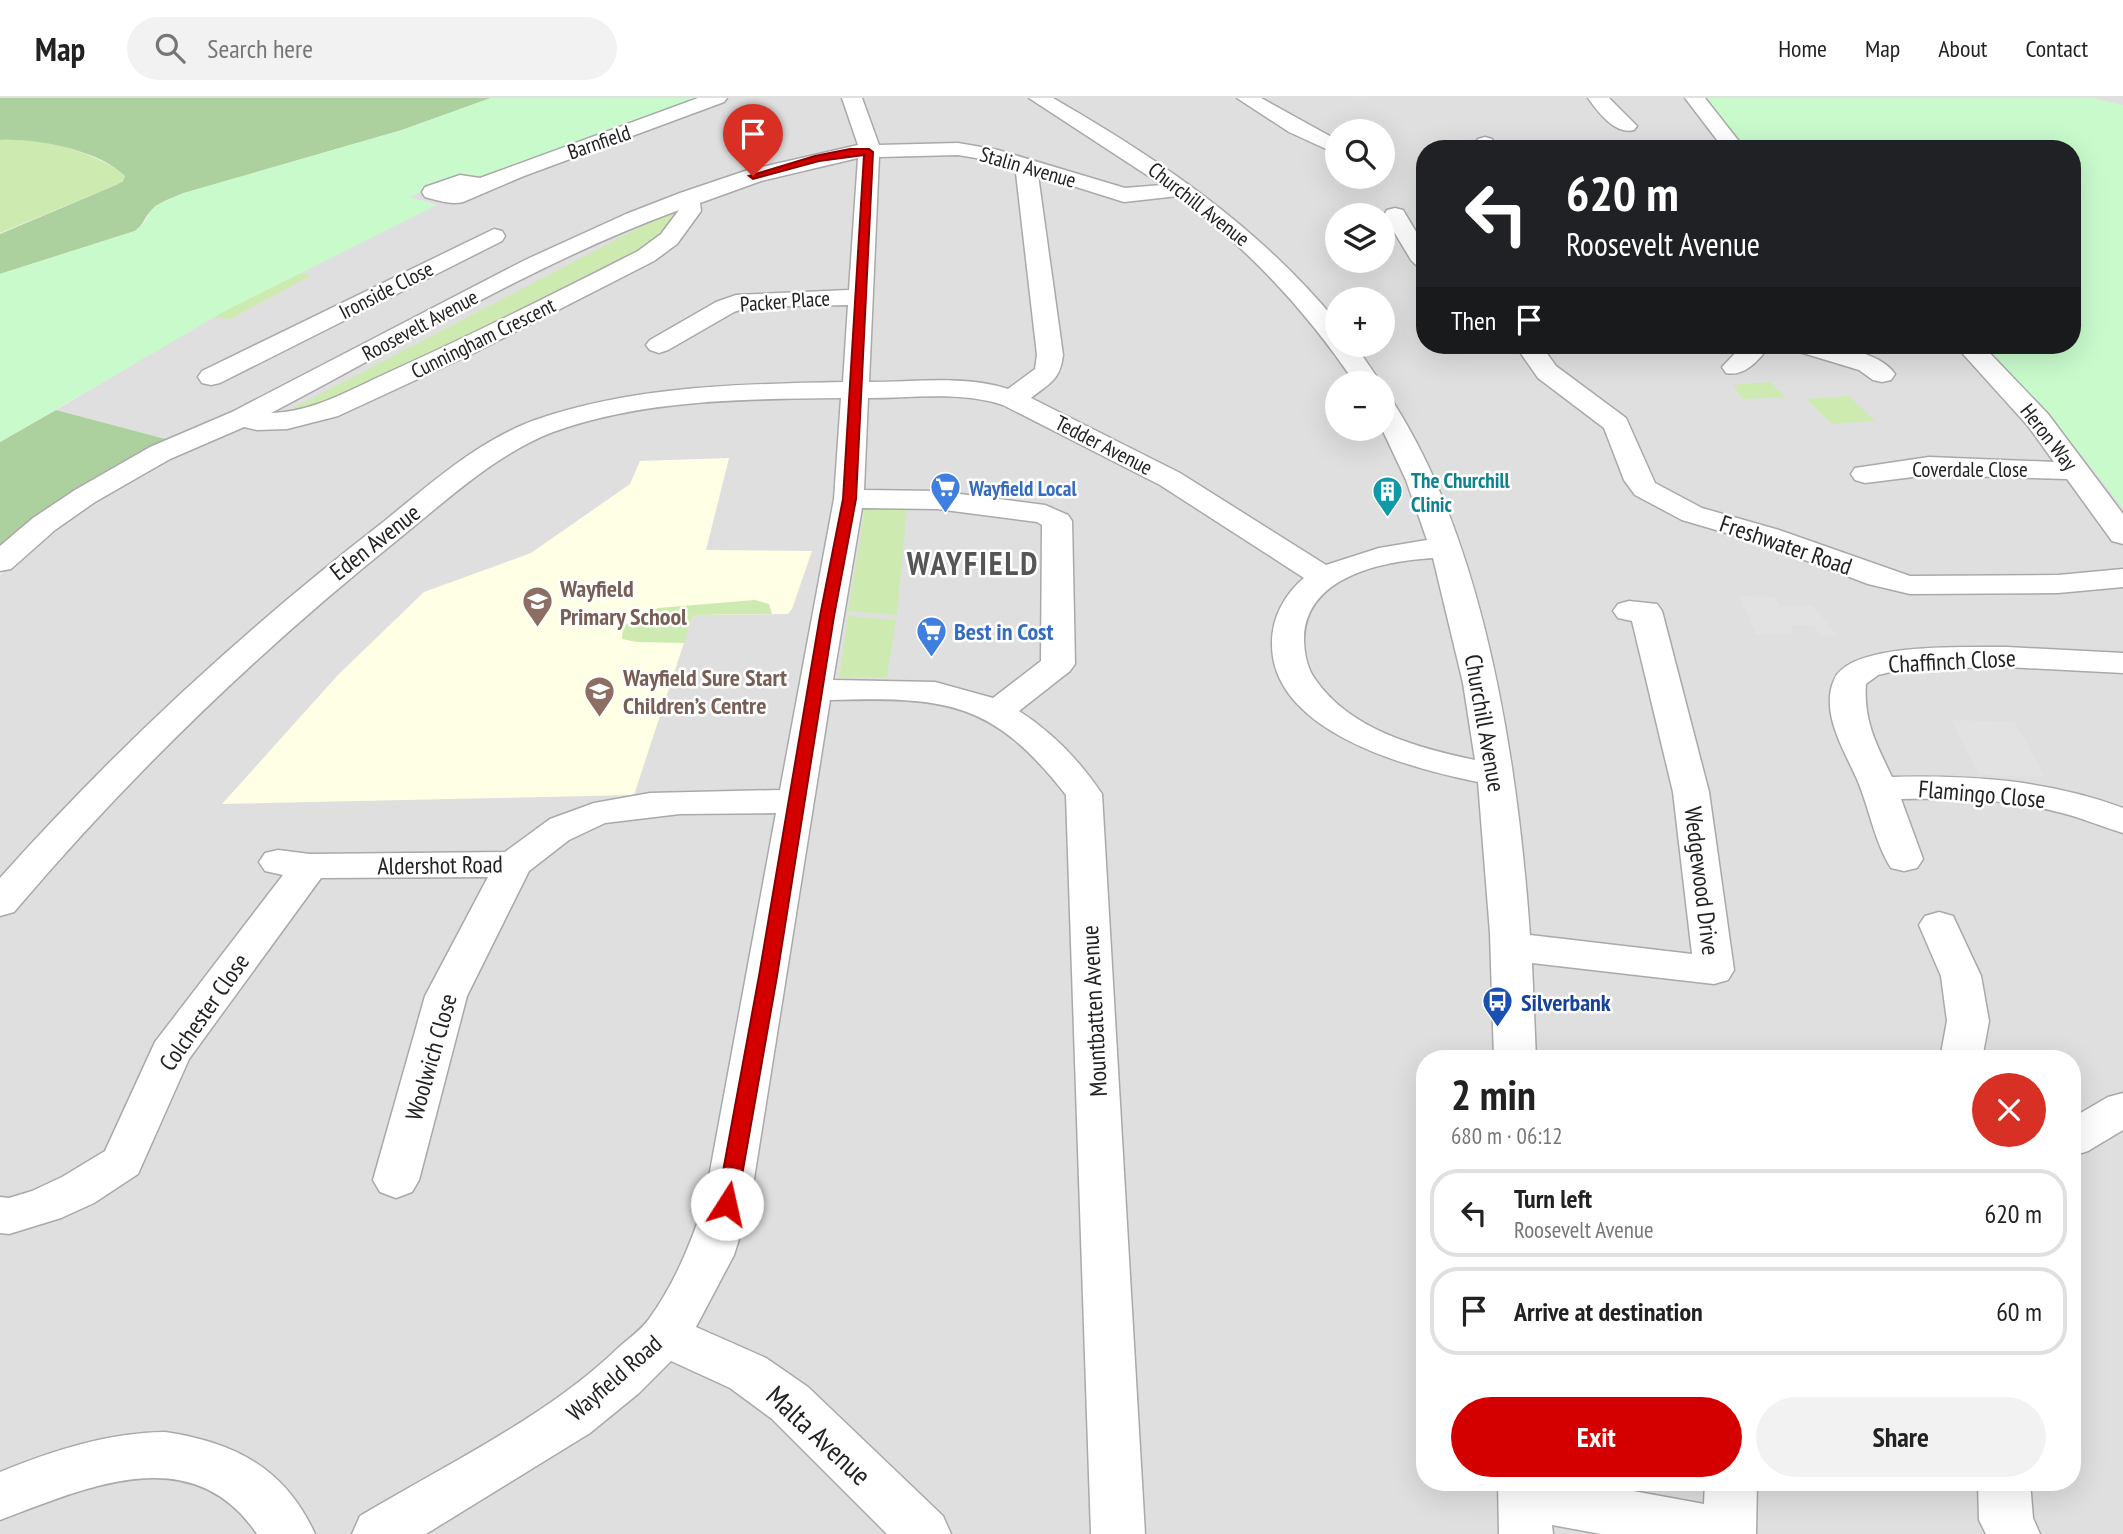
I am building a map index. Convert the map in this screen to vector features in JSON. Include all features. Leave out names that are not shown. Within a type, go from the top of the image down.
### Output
[{"type":"street","name":"Barnfield","points":[[481,185],[717,98]]},
{"type":"street","name":"Wayfield Road","points":[[379,1534],[572,1417],[621,1378],[665,1335],[694,1290],[710,1255],[727,1204],[849,499],[869,152],[868,140],[852,98]]},
{"type":"street","name":"Churchill Avenue","points":[[1039,98],[1102,134],[1185,189],[1273,264],[1307,297],[1325,322]]},
{"type":"street","points":[[1247,98],[1325,142]]},
{"type":"street","points":[[1598,98],[1627,126]]},
{"type":"street","points":[[1695,98],[1728,140]]},
{"type":"street","name":"Stalin Avenue","points":[[869,152],[958,149],[991,154],[1124,195],[1185,189]]},
{"type":"street","name":"Roosevelt Avenue","points":[[0,562],[44,524],[85,496],[160,453],[242,418],[533,265],[634,219],[753,176],[818,158],[850,152],[869,152]]},
{"type":"street","points":[[1012,399],[1048,372],[1050,355],[1027,173],[1031,167]]},
{"type":"street","name":"Cunningham Crescent","points":[[242,418],[257,422],[287,421],[328,410],[527,318],[636,261],[669,239],[690,211],[688,198]]},
{"type":"street","points":[[1395,215],[1408,233],[1416,252]]},
{"type":"street","name":"Ironside Close","points":[[211,377],[494,236]]},
{"type":"street","name":"Packer Place","points":[[674,341],[725,307],[745,300],[862,297]]},
{"type":"street","name":"Ironside Close","points":[[277,344],[348,363]]},
{"type":"street","name":"Freshwater Road","points":[[1534,354],[1547,372],[1616,424],[1627,455],[1645,489],[1692,514],[1779,539],[1869,574],[1910,585],[2058,584],[2123,578]]},
{"type":"street","points":[[1735,367],[1748,354]]},
{"type":"street","points":[[1833,354],[1868,364],[1882,374]]},
{"type":"street","name":"Heron Way","points":[[1976,354],[2029,410],[2123,535]]},
{"type":"street","name":"Tedder Avenue","points":[[857,391],[963,389],[988,391],[1012,399],[1170,479],[1254,530],[1325,579]]},
{"type":"street","name":"Eden Avenue","points":[[0,903],[39,857],[150,742],[255,642],[330,577],[446,487],[519,436],[578,416],[682,398],[857,391]]},
{"type":"street","name":"Churchill Avenue","points":[[1395,430],[1418,474],[1441,530],[1464,609],[1482,690],[1496,775],[1512,947],[1515,1050]]},
{"type":"street","name":"Coverdale Close","points":[[1865,474],[1929,466],[2075,471]]},
{"type":"street","points":[[849,499],[937,500],[1045,514],[1057,521],[1058,664],[999,710]]},
{"type":"street","points":[[1445,548],[1381,555],[1325,579],[1303,598],[1289,619],[1287,646],[1294,674],[1337,720],[1371,739],[1416,757],[1496,775]]},
{"type":"street","name":"Wedgewood Drive","points":[[1512,947],[1714,970],[1691,792],[1677,731],[1646,611],[1629,611]]},
{"type":"street","name":"Chaffinch Close","points":[[1904,859],[1879,788],[1851,729],[1846,703],[1850,681],[1866,668],[1903,659],[1981,657],[2082,659],[2123,663]]},
{"type":"street","name":"Mountbatten Avenue","points":[[816,690],[915,689],[940,692],[999,710],[1044,744],[1084,794],[1118,1534]]},
{"type":"street","name":"Flamingo Close","points":[[1879,788],[1934,787],[2019,792],[2094,808],[2123,821]]},
{"type":"street","name":"Aldershot Road","points":[[294,864],[514,864],[539,842],[572,822],[624,806],[796,801]]},
{"type":"street","name":"Colchester Close","points":[[0,1215],[9,1216],[45,1205],[78,1190],[122,1162],[170,1054],[294,864]]},
{"type":"street","name":"Woolwich Close","points":[[396,1180],[446,996],[514,864]]},
{"type":"street","points":[[1939,925],[1961,976],[1968,1021],[1963,1050]]},
{"type":"street","points":[[2081,1134],[2123,1109]]},
{"type":"street","name":"Malta Avenue","points":[[665,1335],[748,1373],[790,1403],[924,1534]]},
{"type":"street","points":[[0,1496],[60,1471],[123,1455],[167,1454],[203,1462],[232,1476],[259,1495],[288,1534]]},
{"type":"street","points":[[1525,1504],[1729,1534],[1731,1491]]},
{"type":"street","points":[[2005,1491],[2007,1520],[2013,1534]]},
{"type":"shaded area","points":[[694,98],[2123,98],[2123,1534],[0,1534],[0,575],[76,511],[173,441],[56,410],[229,307],[435,204],[407,197],[458,176],[498,175],[500,169],[677,107]]},
{"type":"shaded area","name":"Wayfield Primary School","points":[[729,458],[706,550],[812,551],[788,614],[693,615],[634,795],[222,804],[338,675],[424,592],[531,553],[630,484],[640,461]]},
{"type":"shaded area","points":[[1740,596],[1776,597],[1780,606],[1812,606],[1838,636],[1819,635],[1815,626],[1791,625],[1794,634],[1756,634]]},
{"type":"shaded area","points":[[1951,720],[2015,722],[2045,777],[1979,775]]},
{"type":"green space","points":[[0,98],[491,98],[402,130],[184,193],[156,206],[135,231],[0,274],[0,234],[116,185],[123,181],[125,176],[100,159],[84,153],[31,141],[0,140]]},
{"type":"green space","points":[[491,98],[692,98],[672,108],[500,169],[498,175],[487,180],[458,177],[409,197],[437,205],[227,310],[0,442],[0,274],[135,231],[155,206],[184,193],[402,130]]},
{"type":"green space","points":[[1704,98],[2093,98],[2123,105],[2123,508],[2077,449],[1991,354],[2081,354],[2081,140],[1739,140],[1713,113]]},
{"type":"green space","points":[[0,140],[32,141],[64,147],[110,165],[124,173],[125,179],[0,233]]},
{"type":"green space","points":[[671,211],[679,216],[650,247],[335,401],[280,415]]},
{"type":"green space","points":[[298,272],[311,276],[230,319],[212,317]]},
{"type":"green space","points":[[1770,382],[1785,397],[1743,399],[1733,385]]},
{"type":"green space","points":[[1849,396],[1875,421],[1832,424],[1806,399]]},
{"type":"green space","points":[[56,410],[173,441],[0,552],[0,442]]},
{"type":"green space","points":[[907,508],[897,615],[848,611],[865,509]]},
{"type":"green space","points":[[755,600],[769,604],[772,614],[693,615],[684,643],[622,639],[623,626],[658,608]]},
{"type":"green space","points":[[848,616],[896,620],[887,677],[839,678]]},
{"type":"place","name":"Wayfield Local","points":[[946,515]]},
{"type":"place","name":"The Churchill Clinic","points":[[1388,519]]},
{"type":"place","name":"Wayfield Primary School","points":[[537,629]]},
{"type":"place","name":"Best in Cost","points":[[931,658]]},
{"type":"place","name":"Wayfield Sure Start Children’s Centre","points":[[600,718]]},
{"type":"place","name":"Silverbank","points":[[1498,1029]]},
{"type":"district","name":"WAYFIELD","points":[[973,563]]},
{"type":"route","points":[[727,1204],[849,499],[869,152],[850,152],[818,158],[753,176]]}]
